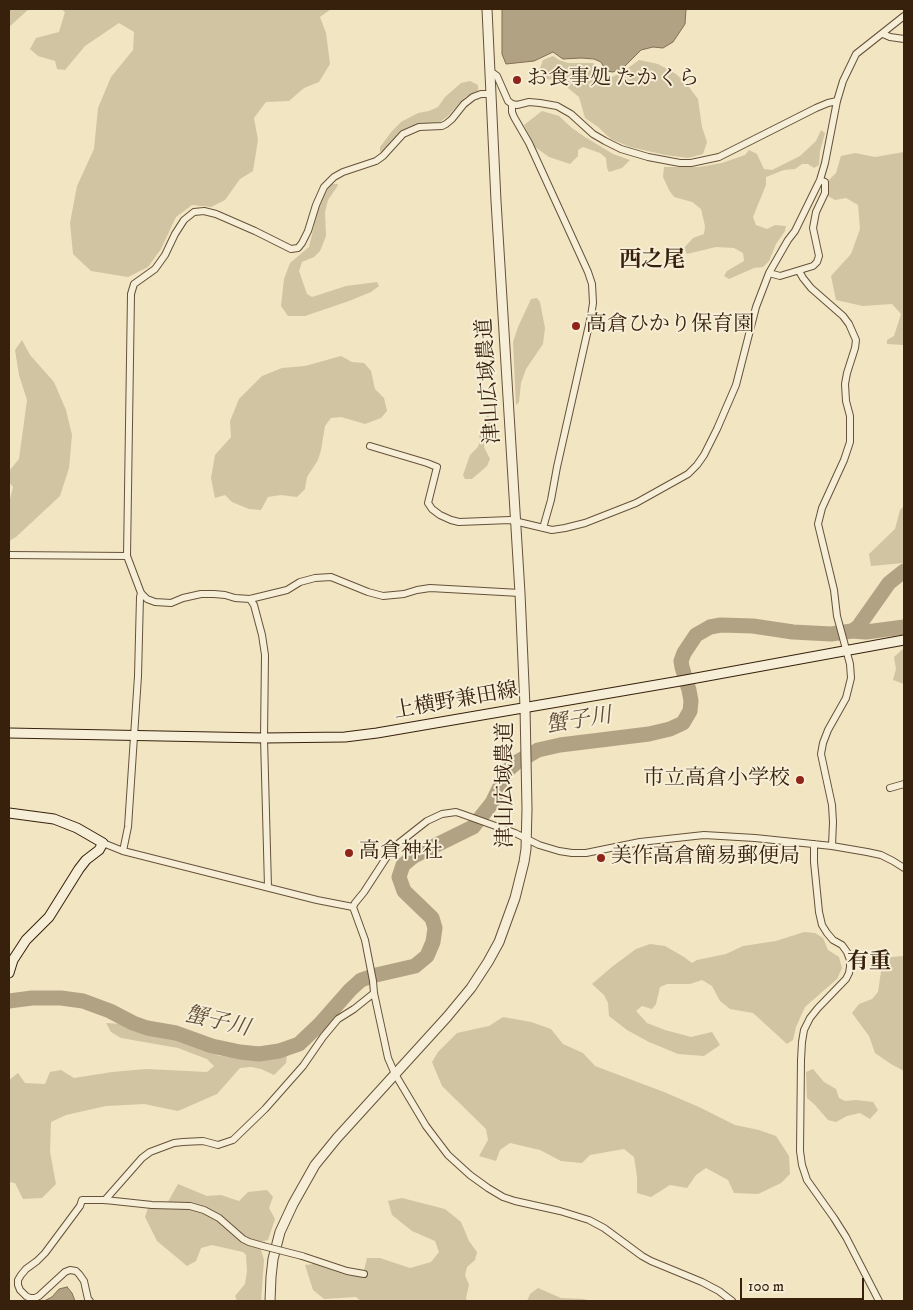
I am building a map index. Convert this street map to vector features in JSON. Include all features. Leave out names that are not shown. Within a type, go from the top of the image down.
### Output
[{"type":"street","name":"津山広域農道","points":[[270,1301],[270,1277],[280,1232],[293,1204],[315,1166],[337,1138],[471,988],[498,942],[515,898],[524,862],[527,809],[520,594],[496,210],[487,9]]},
{"type":"street","points":[[370,446],[437,467],[428,503],[440,515],[459,522],[510,520],[552,530],[585,523],[636,503],[688,474],[697,465],[717,430],[736,385],[756,307],[769,273],[798,226],[820,180],[826,164],[836,101],[843,81],[856,54],[904,16]]},
{"type":"street","points":[[883,34],[904,39]]},
{"type":"street","points":[[490,71],[496,76],[508,101],[512,104],[517,105],[529,102],[557,106],[571,114],[593,134],[621,149],[648,157],[680,163],[691,163],[719,156],[816,108],[836,101]]},
{"type":"street","points":[[491,94],[481,94],[473,97],[464,104],[452,119],[442,126],[419,127],[403,134],[376,162],[343,172],[334,177],[324,187],[308,231],[298,248],[291,249],[249,228],[204,211],[194,212],[184,220],[156,269],[134,284],[131,294],[127,556],[141,593],[147,599],[164,603],[171,603],[202,594],[250,599],[287,590],[300,582],[315,578],[331,577],[383,596],[404,594],[430,588],[520,594]]},
{"type":"street","points":[[512,104],[514,117],[529,143],[592,284],[593,303],[590,324],[551,500],[543,528]]},
{"type":"street","points":[[769,273],[780,276],[813,266],[817,262],[819,256],[813,228],[816,212],[824,193],[825,182],[820,180]]},
{"type":"street","points":[[799,271],[811,288],[843,316],[856,340],[845,384],[846,401],[850,416],[850,442],[844,460],[822,508],[818,524],[850,664],[851,678],[846,698],[823,743],[822,754],[832,804],[832,846]]},
{"type":"street","points":[[9,555],[127,556]]},
{"type":"street","points":[[123,851],[128,827],[138,676],[141,593]]},
{"type":"street","points":[[250,599],[254,605],[260,627],[265,656],[264,738],[268,888]]},
{"type":"street","name":"上横野兼田線","points":[[9,733],[264,738],[336,737],[377,733],[692,679],[904,640]]},
{"type":"street","points":[[890,788],[904,784]]},
{"type":"street","points":[[732,1301],[702,1282],[642,1256],[604,1228],[589,1220],[503,1197],[470,1175],[448,1154],[426,1126],[395,1074],[388,1058],[371,970],[354,907],[355,903],[390,852],[399,843],[427,821],[442,814],[456,812],[540,845],[572,853],[640,842],[704,835],[832,846],[880,855],[904,868]]},
{"type":"street","points":[[9,813],[54,819],[77,828],[123,851],[317,900],[354,907]]},
{"type":"street","points":[[9,973],[14,960],[26,940],[49,917],[79,869],[104,843]]},
{"type":"street","points":[[814,844],[814,862],[822,925],[833,940],[842,945],[847,952],[850,967],[846,979],[818,1008],[804,1030],[801,1060],[800,1151],[807,1180],[846,1238],[879,1301]]},
{"type":"street","points":[[105,1200],[142,1158],[150,1152],[174,1143],[203,1141],[218,1145],[233,1140],[265,1109],[303,1066],[338,1019],[374,993]]},
{"type":"street","points":[[90,1301],[84,1281],[76,1271],[70,1270],[65,1272],[35,1298],[30,1298],[20,1290],[18,1285],[18,1280],[26,1269],[38,1261],[45,1253],[80,1206],[82,1200],[190,1206],[204,1210],[219,1218],[249,1242],[364,1274]]},
{"type":"shaded area","points":[[9,9],[29,9],[9,27]]},
{"type":"shaded area","points":[[61,9],[331,9],[320,17],[326,33],[330,64],[319,82],[304,88],[289,101],[266,102],[254,118],[258,140],[253,171],[240,179],[225,200],[211,207],[192,205],[176,217],[161,249],[148,267],[128,277],[91,271],[73,254],[70,223],[77,186],[94,149],[98,108],[111,77],[133,50],[134,32],[119,23],[85,46],[65,70],[57,69],[55,61],[38,56],[30,49],[36,38],[59,32],[65,12]]},
{"type":"shaded area","points":[[502,9],[686,9],[685,24],[673,42],[663,48],[653,47],[641,50],[624,67],[613,72],[606,71],[601,62],[594,59],[563,59],[553,52],[534,61],[506,64],[502,54]]},
{"type":"shaded area","points":[[553,56],[568,63],[593,63],[600,70],[602,76],[610,78],[639,60],[658,64],[676,74],[686,83],[698,99],[702,127],[707,142],[703,154],[688,158],[665,155],[630,147],[611,139],[585,118],[579,97],[558,80],[544,79],[539,71],[543,60]]},
{"type":"shaded area","points":[[470,81],[478,85],[478,91],[465,97],[448,116],[440,122],[409,127],[398,134],[385,151],[380,152],[380,147],[401,122],[418,113],[438,107],[445,97],[461,83]]},
{"type":"shaded area","points":[[542,111],[559,116],[585,137],[613,154],[630,160],[622,168],[609,172],[606,158],[600,153],[583,147],[578,150],[578,156],[570,164],[549,157],[535,147],[524,125]]},
{"type":"shaded area","points":[[821,130],[825,133],[820,151],[819,165],[814,168],[808,164],[802,164],[795,169],[784,170],[766,177],[766,185],[753,217],[756,225],[767,229],[775,225],[786,226],[769,261],[763,267],[754,268],[729,279],[724,276],[727,271],[744,261],[743,253],[734,248],[716,247],[687,254],[684,248],[693,238],[704,234],[705,226],[701,209],[692,202],[674,197],[663,177],[664,167],[699,167],[722,163],[745,155],[749,150],[757,154],[764,169],[772,170],[800,156],[816,141]]},
{"type":"shaded area","points":[[904,152],[904,345],[887,344],[887,340],[894,336],[901,314],[892,304],[863,306],[836,300],[831,276],[851,254],[860,229],[858,205],[846,198],[835,200],[828,196],[828,181],[836,173],[841,156],[855,153],[875,157]]},
{"type":"shaded area","points":[[332,184],[338,184],[328,200],[325,212],[326,236],[320,251],[314,257],[302,262],[299,271],[307,294],[312,297],[346,286],[377,282],[379,286],[371,292],[349,301],[305,316],[288,316],[281,306],[284,279],[290,263],[309,247],[318,209],[326,190]]},
{"type":"shaded area","points":[[537,298],[540,302],[545,328],[543,344],[526,369],[521,383],[519,402],[516,405],[513,342],[531,299]]},
{"type":"shaded area","points":[[22,340],[30,355],[54,382],[66,410],[72,435],[69,468],[60,496],[16,537],[9,541],[9,503],[13,487],[9,482],[9,471],[19,459],[27,400],[19,375],[15,350]]},
{"type":"shaded area","points":[[341,356],[352,362],[364,363],[371,371],[375,389],[384,398],[387,411],[381,418],[365,424],[341,417],[331,418],[325,426],[318,460],[307,477],[305,489],[297,497],[281,495],[268,497],[261,510],[249,509],[232,502],[225,495],[215,498],[211,478],[215,455],[231,437],[230,421],[239,399],[262,376],[282,368],[305,366]]},
{"type":"shaded area","points":[[488,414],[492,425],[484,447],[490,459],[487,466],[472,479],[465,479],[463,475],[470,455],[478,447],[479,434]]},
{"type":"shaded area","points":[[904,506],[904,563],[871,566],[869,554],[895,529],[900,510]]},
{"type":"shaded area","points":[[904,648],[904,684],[893,680],[896,669],[894,657]]},
{"type":"shaded area","points":[[804,932],[815,933],[823,938],[828,950],[839,957],[842,968],[837,979],[805,1007],[796,1027],[793,1040],[787,1044],[753,1013],[730,1009],[720,1001],[712,986],[702,980],[690,984],[667,984],[660,987],[656,1004],[652,1009],[642,1006],[636,1011],[647,1023],[665,1030],[691,1037],[712,1032],[720,1045],[704,1056],[678,1054],[627,1030],[609,1016],[608,1003],[604,995],[592,984],[636,949],[650,944],[665,946],[692,963],[697,960],[726,954],[743,946],[776,941]]},
{"type":"shaded area","points":[[904,957],[904,1071],[875,1053],[869,1036],[852,1013],[859,1004],[872,999],[878,992],[883,958]]},
{"type":"shaded area","points":[[503,1017],[531,1022],[551,1029],[563,1044],[583,1053],[595,1066],[664,1092],[735,1125],[776,1136],[789,1156],[790,1174],[781,1183],[758,1194],[734,1193],[728,1180],[706,1168],[696,1175],[687,1188],[670,1185],[651,1197],[637,1193],[634,1157],[624,1149],[590,1155],[582,1163],[561,1161],[540,1150],[510,1143],[500,1150],[496,1161],[479,1156],[488,1140],[486,1129],[442,1086],[432,1062],[438,1052],[457,1033],[489,1026]]},
{"type":"shaded area","points":[[106,1023],[123,1024],[160,1034],[220,1056],[253,1058],[287,1056],[286,1063],[274,1075],[261,1069],[251,1067],[240,1068],[217,1094],[178,1111],[144,1104],[106,1106],[66,1115],[51,1122],[50,1152],[56,1184],[42,1198],[23,1199],[15,1183],[9,1182],[9,1080],[18,1073],[25,1083],[45,1084],[50,1072],[61,1070],[74,1078],[146,1069],[207,1072],[214,1066],[207,1059],[178,1048],[121,1038],[111,1032]]},
{"type":"shaded area","points":[[813,1069],[824,1082],[836,1089],[839,1098],[845,1101],[873,1102],[878,1110],[870,1119],[860,1113],[847,1116],[836,1122],[828,1120],[807,1098],[806,1072]]},
{"type":"shaded area","points":[[178,1184],[207,1196],[221,1195],[239,1201],[248,1192],[267,1190],[273,1197],[269,1208],[275,1219],[268,1240],[260,1242],[264,1260],[261,1301],[237,1301],[235,1296],[245,1284],[247,1271],[246,1255],[243,1252],[212,1245],[201,1248],[196,1261],[187,1266],[157,1241],[145,1217],[148,1208],[164,1209]]},
{"type":"shaded area","points":[[402,1198],[445,1209],[461,1222],[469,1241],[477,1252],[475,1260],[467,1267],[465,1275],[469,1285],[467,1301],[361,1301],[356,1297],[324,1299],[313,1290],[305,1265],[314,1264],[346,1275],[356,1276],[364,1270],[367,1258],[380,1258],[410,1268],[431,1262],[439,1252],[435,1241],[412,1231],[392,1215],[388,1201]]},
{"type":"shaded area","points":[[67,1287],[75,1301],[44,1301],[52,1297],[59,1289]]},
{"type":"shaded area","points":[[538,1288],[561,1298],[590,1301],[527,1301],[530,1294]]},
{"type":"waterway","name":"蟹子川","points":[[9,1001],[32,998],[61,998],[83,1001],[147,1028],[176,1033],[212,1046],[240,1052],[259,1054],[279,1051],[299,1044],[361,980],[415,966],[427,956],[433,942],[435,928],[432,918],[404,891],[399,877],[403,865],[414,856],[473,827],[492,803],[508,770],[517,762],[538,750],[560,745],[649,734],[670,729],[683,723],[690,711],[691,701],[681,661],[696,635],[710,627],[721,625],[753,626],[793,632],[831,634],[852,631],[858,627],[889,583],[904,571]]},
{"type":"waterway","points":[[852,631],[866,632],[904,627]]},
{"type":"place","name":"お食事処 たかくら","points":[[517,80]]},
{"type":"place","name":"高倉ひかり保育園","points":[[576,326]]},
{"type":"place","name":"市立高倉小学校","points":[[800,780]]},
{"type":"place","name":"高倉神社","points":[[349,853]]},
{"type":"place","name":"美作高倉簡易郵便局","points":[[601,858]]},
{"type":"district","name":"西之尾","points":[[652,261]]},
{"type":"district","name":"有重","points":[[869,963]]}]
